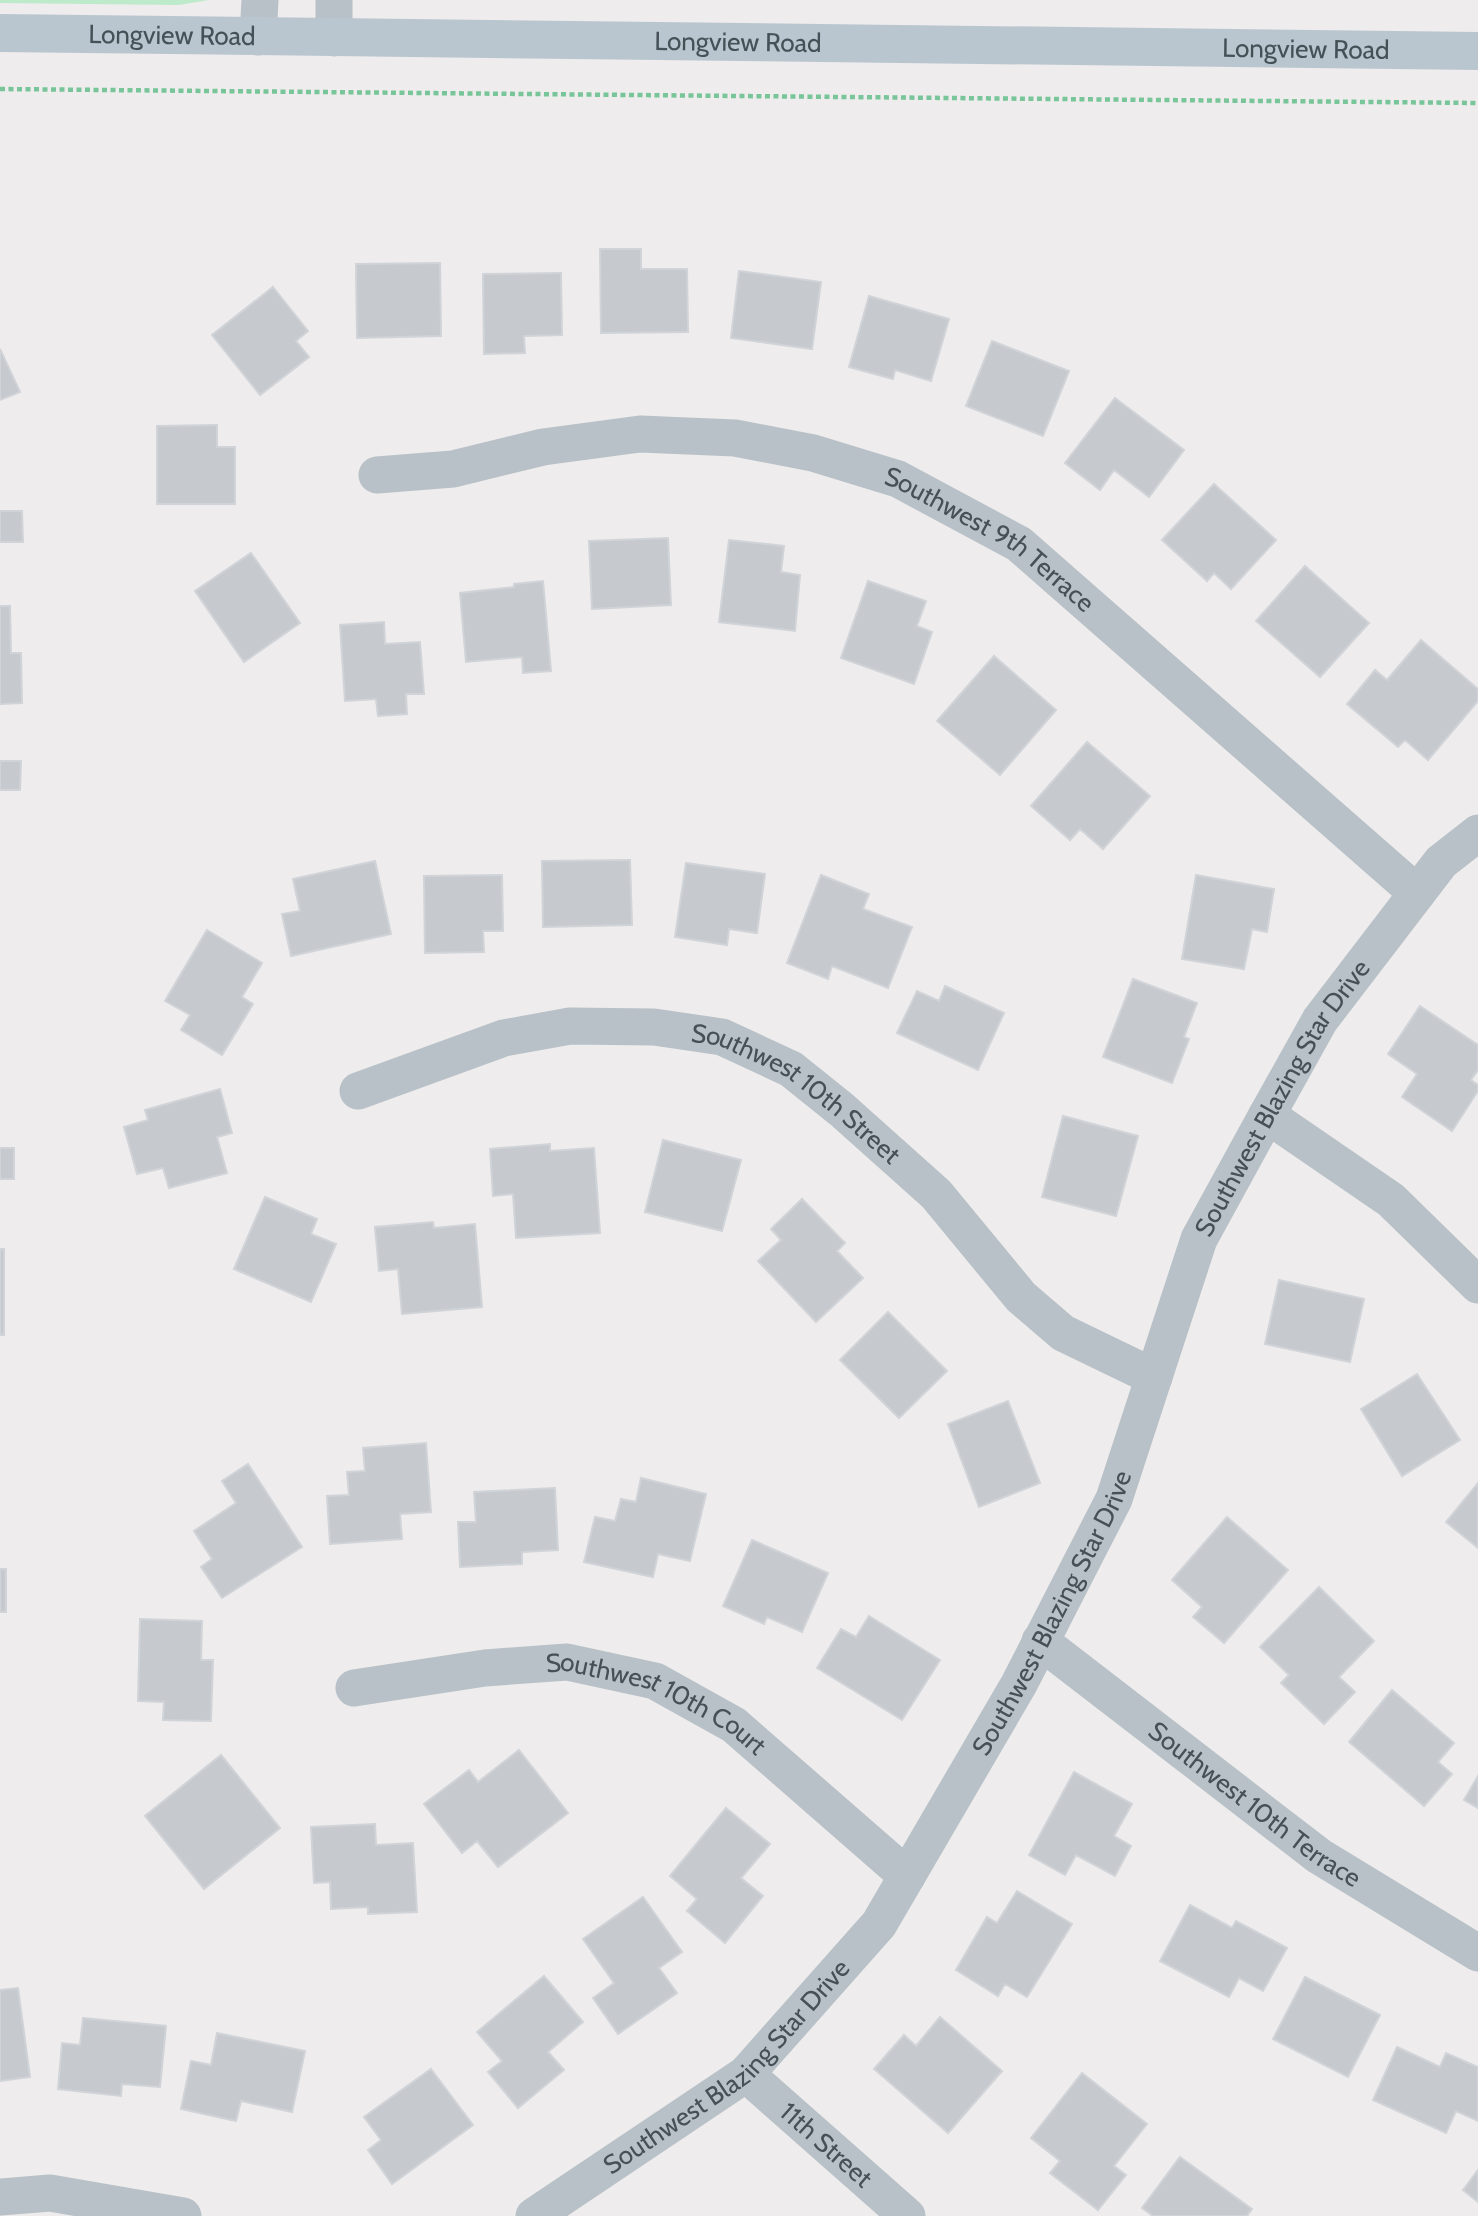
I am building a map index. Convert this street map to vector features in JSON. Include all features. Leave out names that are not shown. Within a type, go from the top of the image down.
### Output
[{"type":"street","points":[[334,0],[334,38]]},
{"type":"street","name":"Longview Road","points":[[0,33],[259,18],[334,38],[1478,51]]},
{"type":"street","name":"Southwest 9th Terrace","points":[[377,475],[453,470],[543,447],[640,434],[734,438],[813,453],[898,479],[1019,544],[1417,893]]},
{"type":"street","points":[[1417,893],[1441,862],[1478,833]]},
{"type":"street","name":"Southwest Blazing Star Drive","points":[[534,2216],[746,2074],[879,1924],[1019,1684],[1114,1499],[1199,1239],[1320,1020],[1417,893]]},
{"type":"street","name":"Southwest 10th Street","points":[[358,1091],[504,1038],[570,1026],[654,1027],[722,1037],[791,1069],[853,1120],[936,1194],[1021,1297],[1063,1333],[1154,1377]]},
{"type":"street","points":[[1267,1115],[1391,1200],[1478,1285]]},
{"type":"street","name":"Southwest 10th Terrace","points":[[1040,1641],[1319,1856],[1478,1953]]},
{"type":"street","name":"Southwest 10th Court","points":[[355,1688],[485,1668],[568,1662],[655,1681],[734,1725],[907,1876]]},
{"type":"street","name":"11th Street","points":[[746,2074],[907,2216]]},
{"type":"street","points":[[0,2197],[50,2193],[183,2216]]},
{"type":"path","points":[[0,89],[1478,103]]},
{"type":"green space","points":[[0,0],[209,0],[179,5],[0,3]]},
{"type":"building","points":[[600,249],[641,249],[641,269],[687,269],[688,332],[601,333]]},
{"type":"building","points":[[440,263],[441,336],[357,338],[356,264]]},
{"type":"building","points":[[739,271],[821,282],[812,349],[731,338]]},
{"type":"building","points":[[561,273],[562,335],[524,336],[525,353],[484,354],[483,274]]},
{"type":"building","points":[[273,287],[308,331],[296,341],[309,357],[260,395],[212,335]]},
{"type":"building","points":[[869,296],[949,319],[931,381],[895,370],[893,379],[849,367]]},
{"type":"building","points":[[992,341],[1069,371],[1043,436],[966,406]]},
{"type":"building","points":[[0,349],[20,392],[0,400]]},
{"type":"building","points":[[1115,398],[1184,450],[1149,497],[1114,470],[1100,490],[1065,463]]},
{"type":"building","points":[[217,425],[217,447],[235,447],[235,504],[157,504],[157,426]]},
{"type":"building","points":[[1214,484],[1276,540],[1231,589],[1214,573],[1207,581],[1162,540]]},
{"type":"building","points":[[0,511],[22,511],[23,542],[0,542]]},
{"type":"building","points":[[668,538],[671,605],[592,609],[589,541]]},
{"type":"building","points":[[729,540],[784,546],[781,572],[800,575],[795,631],[719,622]]},
{"type":"building","points":[[251,553],[300,623],[244,662],[195,591]]},
{"type":"building","points":[[1305,566],[1369,623],[1320,677],[1256,621]]},
{"type":"building","points":[[543,581],[551,671],[523,673],[522,657],[466,662],[460,593]]},
{"type":"building","points":[[868,581],[926,601],[917,626],[932,632],[914,684],[841,658]]},
{"type":"building","points":[[0,606],[10,606],[11,653],[21,653],[22,703],[0,704]]},
{"type":"building","points":[[384,622],[385,644],[420,642],[424,694],[406,694],[407,714],[378,716],[376,699],[345,701],[340,625]]},
{"type":"building","points":[[1421,640],[1478,689],[1478,701],[1428,760],[1405,740],[1398,747],[1347,704],[1375,670],[1387,680]]},
{"type":"building","points":[[994,656],[1056,710],[1000,775],[937,721]]},
{"type":"building","points":[[1087,742],[1150,796],[1103,849],[1080,829],[1070,840],[1031,806]]},
{"type":"building","points":[[0,761],[21,761],[20,790],[0,790]]},
{"type":"building","points":[[630,860],[632,925],[543,927],[542,861]]},
{"type":"building","points":[[375,861],[391,934],[291,956],[282,914],[300,911],[293,879]]},
{"type":"building","points":[[686,863],[765,874],[757,933],[729,929],[727,945],[675,937]]},
{"type":"building","points":[[502,875],[503,931],[483,931],[484,952],[425,953],[424,876]]},
{"type":"building","points":[[821,875],[869,894],[863,909],[912,927],[888,988],[832,966],[828,979],[787,963]]},
{"type":"building","points":[[1196,875],[1274,889],[1267,932],[1252,929],[1244,969],[1182,959]]},
{"type":"building","points":[[207,930],[262,963],[242,997],[253,1004],[222,1055],[181,1030],[190,1015],[165,1001]]},
{"type":"building","points":[[1133,979],[1197,1003],[1184,1037],[1189,1039],[1172,1083],[1103,1057]]},
{"type":"building","points":[[945,986],[1004,1013],[978,1070],[897,1033],[917,991],[939,1001]]},
{"type":"building","points":[[1420,1006],[1478,1045],[1478,1070],[1471,1080],[1478,1085],[1478,1091],[1452,1131],[1402,1097],[1417,1074],[1388,1054]]},
{"type":"building","points":[[220,1089],[232,1133],[217,1137],[227,1173],[169,1188],[163,1168],[137,1174],[124,1127],[148,1120],[145,1110]]},
{"type":"building","points":[[1063,1116],[1138,1136],[1116,1216],[1042,1197]]},
{"type":"building","points":[[663,1140],[741,1160],[722,1231],[645,1212]]},
{"type":"building","points":[[550,1144],[550,1151],[594,1148],[600,1233],[516,1238],[513,1194],[493,1196],[490,1149]]},
{"type":"building","points":[[0,1148],[14,1148],[14,1179],[0,1179]]},
{"type":"building","points":[[265,1197],[317,1219],[311,1234],[336,1244],[311,1302],[234,1269]]},
{"type":"building","points":[[802,1199],[845,1243],[837,1251],[863,1278],[816,1322],[758,1261],[781,1240],[771,1229]]},
{"type":"building","points":[[433,1222],[434,1228],[475,1224],[482,1307],[402,1314],[398,1269],[379,1271],[375,1227]]},
{"type":"building","points":[[0,1249],[4,1249],[4,1335],[0,1335]]},
{"type":"building","points":[[1279,1280],[1364,1299],[1350,1362],[1265,1344]]},
{"type":"building","points":[[888,1312],[947,1371],[899,1418],[840,1360]]},
{"type":"building","points":[[1417,1374],[1460,1440],[1402,1476],[1361,1409]]},
{"type":"building","points":[[1008,1401],[1040,1483],[979,1507],[948,1424]]},
{"type":"building","points":[[426,1443],[431,1512],[400,1514],[402,1539],[330,1544],[327,1496],[349,1495],[347,1472],[365,1471],[363,1448]]},
{"type":"building","points":[[248,1464],[302,1547],[222,1598],[201,1567],[212,1559],[194,1531],[236,1503],[222,1481]]},
{"type":"building","points":[[641,1478],[706,1494],[690,1561],[658,1554],[653,1577],[584,1562],[595,1517],[615,1521],[621,1499],[636,1502]]},
{"type":"building","points":[[1478,1483],[1478,1548],[1446,1522]]},
{"type":"building","points":[[555,1488],[558,1550],[522,1552],[522,1564],[460,1567],[458,1522],[476,1522],[474,1492]]},
{"type":"building","points":[[1227,1517],[1288,1570],[1224,1643],[1193,1617],[1202,1607],[1172,1580]]},
{"type":"building","points":[[752,1540],[828,1573],[802,1632],[767,1617],[764,1624],[723,1606]]},
{"type":"building","points":[[0,1569],[6,1569],[6,1612],[0,1612]]},
{"type":"building","points":[[1319,1587],[1374,1641],[1339,1677],[1355,1692],[1324,1724],[1281,1683],[1289,1675],[1260,1647]]},
{"type":"building","points":[[869,1616],[940,1660],[902,1720],[817,1668],[841,1629],[856,1637]]},
{"type":"building","points":[[140,1619],[202,1621],[201,1660],[213,1660],[211,1721],[163,1720],[164,1702],[138,1701]]},
{"type":"building","points":[[1392,1690],[1454,1743],[1438,1762],[1452,1774],[1424,1806],[1349,1742]]},
{"type":"building","points":[[519,1750],[568,1813],[498,1867],[477,1841],[462,1853],[424,1804],[469,1770],[478,1782]]},
{"type":"building","points":[[221,1755],[280,1828],[204,1889],[145,1816]]},
{"type":"building","points":[[1074,1772],[1132,1804],[1114,1836],[1131,1846],[1115,1876],[1076,1855],[1065,1875],[1029,1855]]},
{"type":"building","points":[[1478,1776],[1478,1808],[1464,1800]]},
{"type":"building","points":[[726,1808],[770,1844],[741,1878],[763,1896],[725,1943],[687,1911],[697,1899],[670,1876]]},
{"type":"building","points":[[375,1824],[376,1845],[413,1843],[417,1912],[368,1914],[368,1907],[331,1909],[330,1882],[314,1883],[311,1827]]},
{"type":"building","points":[[1017,1891],[1072,1924],[1027,1997],[1005,1984],[998,1996],[956,1970],[987,1917],[997,1923]]},
{"type":"building","points":[[643,1897],[682,1952],[659,1968],[677,1993],[618,2034],[593,1998],[614,1983],[583,1939]]},
{"type":"building","points":[[1190,1905],[1232,1928],[1236,1921],[1287,1948],[1263,1991],[1239,1978],[1229,1997],[1160,1961]]},
{"type":"building","points":[[544,1976],[583,2022],[548,2052],[564,2070],[518,2108],[488,2072],[502,2061],[477,2032]]},
{"type":"building","points":[[1305,1977],[1380,2015],[1348,2077],[1273,2039]]},
{"type":"building","points":[[18,1988],[30,2077],[0,2081],[0,1990]]},
{"type":"building","points":[[940,2017],[1002,2071],[948,2133],[874,2069],[904,2035],[916,2046]]},
{"type":"building","points":[[83,2018],[166,2026],[160,2087],[122,2084],[121,2096],[58,2089],[62,2043],[80,2045]]},
{"type":"building","points":[[217,2033],[305,2051],[292,2112],[241,2101],[236,2121],[181,2109],[191,2061],[211,2065]]},
{"type":"building","points":[[1397,2047],[1440,2067],[1446,2053],[1478,2067],[1478,2121],[1456,2111],[1446,2133],[1373,2100]]},
{"type":"building","points":[[431,2069],[473,2125],[392,2184],[368,2150],[381,2140],[364,2117]]},
{"type":"building","points":[[1082,2073],[1147,2124],[1114,2166],[1126,2175],[1098,2210],[1050,2173],[1060,2161],[1031,2138]]},
{"type":"building","points":[[1180,2157],[1252,2209],[1247,2216],[1153,2216],[1142,2208]]},
{"type":"building","points":[[1478,2170],[1478,2202],[1463,2190]]}]
